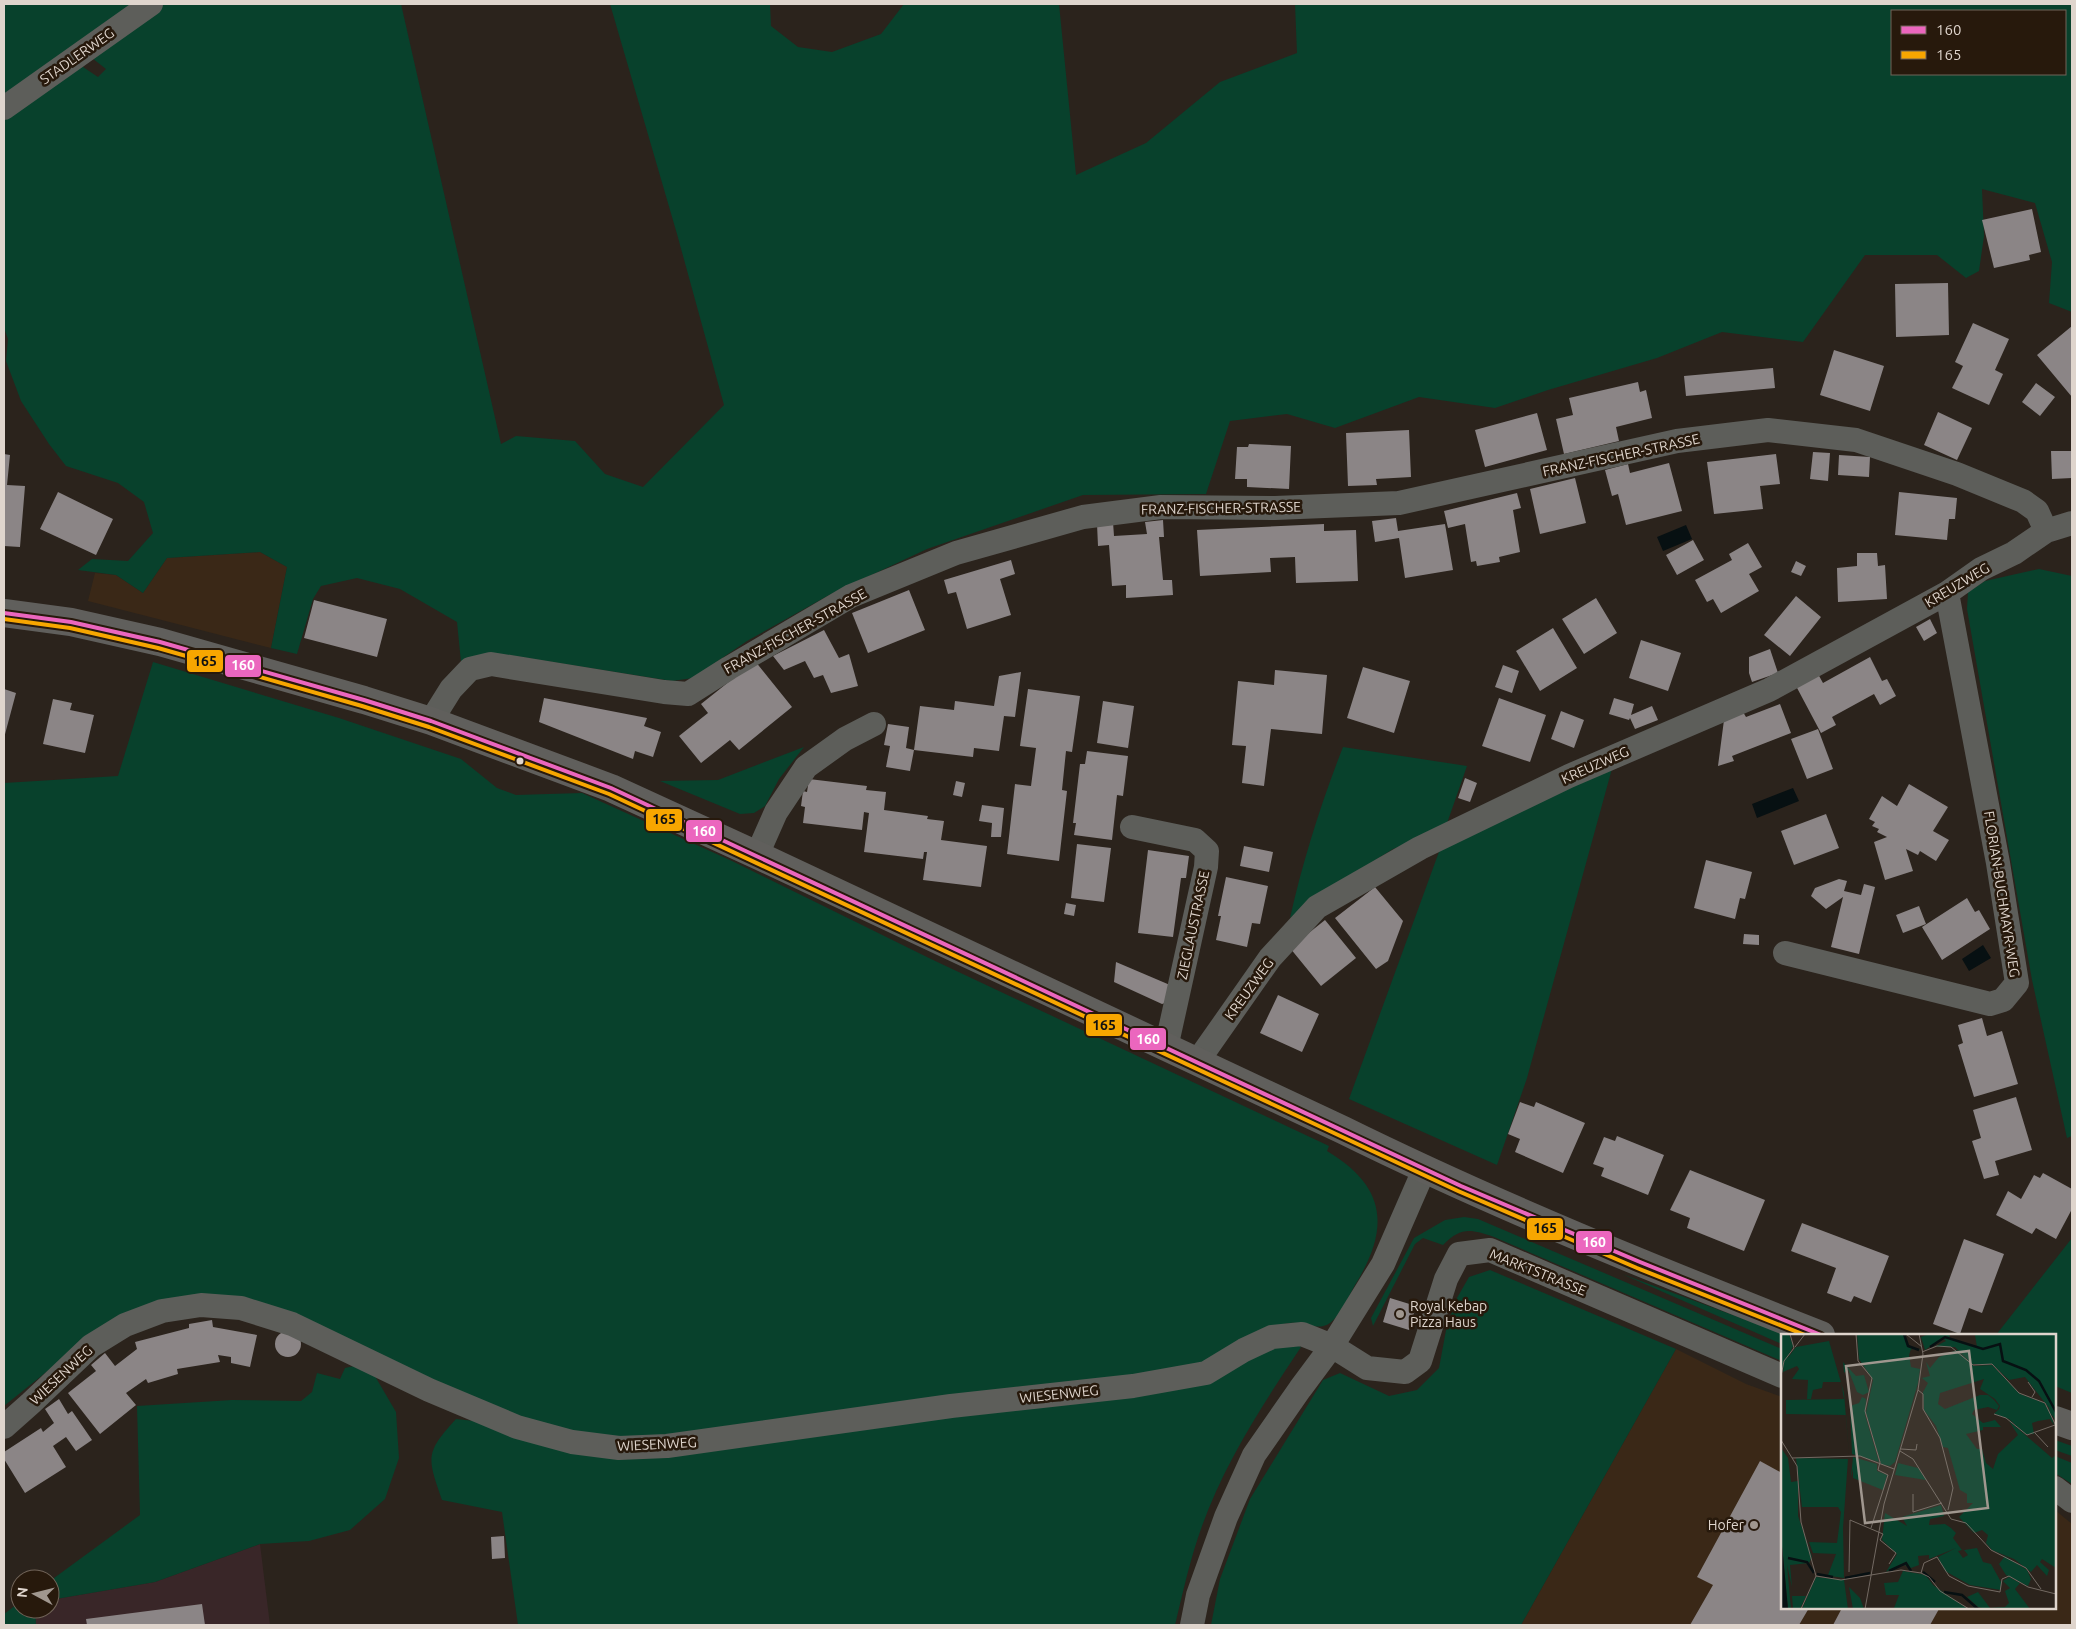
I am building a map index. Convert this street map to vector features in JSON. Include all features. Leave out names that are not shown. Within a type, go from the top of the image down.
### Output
[{"type":"main road","points":[[4,613],[72,622],[160,642],[430,720],[611,788],[1424,1170],[1585,1241],[1818,1334]]},
{"type":"main road","points":[[2056,1420],[2072,1426]]},
{"type":"street","name":"STADLERWEG","points":[[4,108],[151,4]]},
{"type":"street","name":"FRANZ-FISCHER-STRASSE","points":[[430,720],[451,688],[470,670],[491,664],[664,692],[688,694],[852,596],[956,553],[1082,517],[1161,507],[1275,508],[1399,503],[1678,441],[1768,430],[1856,440],[1957,474],[2023,501],[2037,511],[2046,531]]},
{"type":"street","name":"KREUZWEG","points":[[1197,1062],[1270,958],[1317,907],[1420,848],[1569,776],[1769,690],[1947,593],[1981,568],[2014,553],[2046,531],[2072,523]]},
{"type":"street","name":"FLORIAN-BUCHMAYR-WEG","points":[[1785,953],[1990,1004],[2003,1000],[2018,983],[1998,863],[1947,593]]},
{"type":"street","points":[[757,855],[776,812],[806,768],[845,739],[874,724]]},
{"type":"street","name":"ZIEGLAUSTRASSE","points":[[1132,828],[1195,840],[1207,852],[1206,867],[1166,1048]]},
{"type":"street","points":[[1192,1625],[1198,1595],[1226,1517],[1254,1455],[1332,1346],[1383,1264],[1424,1170]]},
{"type":"street","name":"MARKTSTRASSE","points":[[1332,1346],[1367,1368],[1405,1372],[1420,1361],[1446,1279],[1459,1254],[1490,1250],[1781,1376]]},
{"type":"street","name":"WIESENWEG","points":[[4,1427],[91,1346],[125,1325],[153,1315],[201,1305],[241,1308],[292,1324],[429,1390],[517,1427],[572,1442],[619,1448],[667,1446],[951,1406],[1133,1386],[1206,1373],[1244,1350],[1272,1337],[1302,1334],[1332,1346]]},
{"type":"street","points":[[2056,1489],[2072,1500]]},
{"type":"shaded area","points":[[1686,525],[1692,539],[1663,551],[1657,537]]},
{"type":"shaded area","points":[[260,552],[287,567],[271,648],[88,601],[95,573],[116,575],[143,593],[167,558]]},
{"type":"shaded area","points":[[1793,788],[1799,801],[1757,818],[1752,804]]},
{"type":"shaded area","points":[[1983,945],[1991,958],[1969,971],[1962,959]]},
{"type":"shaded area","points":[[1676,1349],[1746,1384],[1781,1397],[1781,1609],[2056,1609],[2056,1511],[2072,1524],[2072,1625],[1521,1625]]},
{"type":"shaded area","points":[[260,1544],[270,1625],[36,1625],[36,1619],[60,1619],[60,1598],[155,1582]]},
{"type":"green space","points":[[4,4],[139,4],[4,102]]},
{"type":"green space","points":[[164,4],[401,4],[501,444],[516,436],[575,441],[605,474],[643,487],[724,405],[677,234],[610,4],[770,4],[771,26],[798,47],[832,52],[881,34],[904,4],[1059,4],[1076,175],[1146,143],[1220,82],[1297,53],[1295,4],[2072,4],[2072,312],[2049,303],[2052,262],[2035,203],[1982,189],[1984,236],[1979,271],[1966,278],[1937,255],[1865,255],[1803,342],[1722,332],[1657,358],[1548,390],[1495,408],[1419,397],[1335,428],[1287,414],[1230,421],[1206,494],[1083,495],[927,549],[831,594],[747,641],[693,678],[672,681],[501,654],[461,662],[457,622],[400,589],[357,578],[321,586],[313,599],[297,654],[271,648],[287,567],[260,552],[167,558],[143,593],[116,575],[78,570],[92,559],[128,561],[153,533],[144,502],[118,483],[66,466],[21,401],[6,361],[8,339],[4,328],[4,119],[77,63],[98,77],[106,69],[92,58]]},
{"type":"green space","points":[[2039,569],[2072,576],[2072,1136],[2067,1138],[2032,980],[1967,609],[1968,592],[1985,581]]},
{"type":"green space","points":[[153,662],[339,718],[461,759],[497,788],[516,795],[582,793],[732,861],[931,959],[1329,1146],[1327,1151],[1347,1165],[1362,1179],[1371,1194],[1377,1210],[1374,1245],[1366,1264],[1341,1311],[1334,1320],[1325,1326],[1295,1323],[1280,1325],[1221,1355],[1178,1370],[643,1439],[565,1433],[507,1414],[276,1307],[101,1328],[4,1406],[4,783],[118,776]]},
{"type":"green space","points":[[804,747],[779,779],[765,806],[754,813],[740,814],[660,781],[718,780]]},
{"type":"green space","points":[[1343,747],[1467,766],[1445,829],[1393,849],[1324,892],[1290,918],[1313,832]]},
{"type":"green space","points":[[1613,765],[1527,1078],[1497,1165],[1349,1099],[1440,849]]},
{"type":"green space","points":[[1464,1217],[1478,1219],[1781,1349],[1781,1361],[1494,1237],[1472,1231],[1461,1232],[1443,1245],[1423,1238],[1415,1244],[1373,1326],[1371,1318],[1414,1238],[1445,1220]]},
{"type":"green space","points":[[2072,1238],[2072,1393],[2056,1386],[2056,1334],[1997,1334]]},
{"type":"green space","points":[[1490,1270],[1676,1349],[1521,1625],[1211,1625],[1220,1579],[1250,1499],[1323,1380],[1340,1373],[1389,1396],[1417,1390],[1439,1368],[1447,1325],[1457,1298],[1469,1277]]},
{"type":"green space","points":[[1622,1274],[1784,1334],[1781,1334],[1781,1344]]},
{"type":"green space","points":[[1288,1341],[1301,1347],[1233,1456],[1211,1502],[1194,1551],[1175,1625],[518,1625],[502,1512],[442,1500],[432,1464],[434,1448],[456,1419],[484,1422],[579,1451],[1195,1381]]},
{"type":"green space","points":[[354,1366],[372,1371],[396,1412],[399,1458],[385,1499],[350,1530],[309,1541],[260,1544],[155,1582],[60,1598],[60,1574],[140,1515],[137,1406],[232,1400],[301,1401],[312,1392],[317,1373],[340,1379],[345,1368]]},
{"type":"green space","points":[[2056,1440],[2072,1446],[2072,1456],[2056,1450]]},
{"type":"green space","points":[[2056,1456],[2072,1463],[2072,1484],[2056,1474]]},
{"type":"green space","points":[[10,1610],[10,1619],[36,1619],[36,1625],[4,1625],[4,1614]]},
{"type":"building","points":[[2032,209],[2041,252],[2029,255],[2030,260],[1994,268],[1982,220]]},
{"type":"building","points":[[1948,283],[1949,335],[1896,337],[1895,284]]},
{"type":"building","points":[[1973,323],[2009,339],[1995,370],[2003,374],[1989,405],[1952,388],[1963,366],[1955,362]]},
{"type":"building","points":[[2072,326],[2072,397],[2037,355]]},
{"type":"building","points":[[1834,350],[1884,366],[1870,411],[1820,395]]},
{"type":"building","points":[[1773,368],[1775,388],[1686,396],[1684,376]]},
{"type":"building","points":[[1638,382],[1640,392],[1646,390],[1652,418],[1616,427],[1619,441],[1564,454],[1556,419],[1573,415],[1569,398]]},
{"type":"building","points":[[2036,383],[2055,397],[2040,416],[2022,402]]},
{"type":"building","points":[[1938,412],[1972,428],[1957,460],[1924,445]]},
{"type":"building","points":[[1537,413],[1547,450],[1485,467],[1475,430]]},
{"type":"building","points":[[1409,430],[1411,477],[1376,479],[1377,485],[1348,486],[1346,433]]},
{"type":"building","points":[[1249,444],[1291,446],[1289,489],[1247,487],[1247,479],[1235,479],[1237,447],[1248,447]]},
{"type":"building","points":[[2051,451],[2072,451],[2072,478],[2052,479]]},
{"type":"building","points":[[1813,452],[1830,453],[1828,481],[1810,479]]},
{"type":"building","points":[[4,454],[10,455],[7,485],[25,486],[20,547],[4,546]]},
{"type":"building","points":[[1776,454],[1780,484],[1760,486],[1763,509],[1714,514],[1707,462]]},
{"type":"building","points":[[1839,455],[1870,457],[1869,477],[1838,475]]},
{"type":"building","points":[[1669,463],[1682,511],[1626,525],[1618,494],[1612,496],[1605,470],[1628,464],[1630,473]]},
{"type":"building","points":[[1575,478],[1586,523],[1540,534],[1530,489]]},
{"type":"building","points":[[58,492],[113,519],[96,555],[40,529]]},
{"type":"building","points":[[1899,492],[1957,498],[1955,519],[1949,519],[1947,540],[1895,535]]},
{"type":"building","points":[[1517,493],[1521,508],[1513,510],[1520,552],[1499,557],[1500,562],[1477,566],[1476,561],[1471,562],[1465,524],[1448,528],[1444,511]]},
{"type":"building","points":[[1396,518],[1398,531],[1445,524],[1453,570],[1405,578],[1399,538],[1375,542],[1372,521]]},
{"type":"building","points":[[1163,520],[1164,537],[1159,537],[1163,580],[1172,580],[1173,595],[1126,598],[1126,585],[1112,586],[1109,545],[1098,546],[1097,524],[1113,522],[1114,536],[1147,534],[1145,522]]},
{"type":"building","points":[[1324,524],[1324,531],[1356,530],[1358,581],[1296,583],[1295,557],[1270,558],[1271,572],[1200,576],[1197,530]]},
{"type":"building","points":[[1693,540],[1704,560],[1677,575],[1666,555]]},
{"type":"building","points":[[1748,543],[1762,567],[1749,574],[1759,591],[1721,613],[1713,599],[1707,602],[1695,580],[1732,560],[1729,554]]},
{"type":"building","points":[[1857,553],[1877,553],[1878,566],[1885,565],[1887,599],[1838,602],[1837,568],[1857,566]]},
{"type":"building","points":[[1011,560],[1015,574],[1000,579],[1011,615],[967,629],[956,592],[948,594],[944,580]]},
{"type":"building","points":[[1796,561],[1806,566],[1801,576],[1791,572]]},
{"type":"building","points":[[909,590],[925,630],[868,653],[852,613]]},
{"type":"building","points":[[1796,596],[1821,617],[1790,656],[1764,635]]},
{"type":"building","points":[[1596,598],[1617,633],[1584,654],[1562,619]]},
{"type":"building","points":[[314,600],[387,619],[377,657],[304,638]]},
{"type":"building","points":[[1930,619],[1937,633],[1924,641],[1916,627]]},
{"type":"building","points":[[1553,628],[1577,668],[1540,691],[1516,651]]},
{"type":"building","points":[[824,630],[839,658],[849,654],[858,686],[831,693],[823,675],[814,678],[805,661],[784,670],[773,656]]},
{"type":"building","points":[[1641,640],[1681,653],[1668,691],[1629,678]]},
{"type":"building","points":[[1770,649],[1778,673],[1752,682],[1749,673],[1749,657]]},
{"type":"building","points":[[1870,657],[1882,681],[1887,679],[1896,696],[1880,705],[1874,694],[1832,717],[1836,725],[1821,733],[1796,686],[1818,674],[1823,683]]},
{"type":"building","points":[[755,661],[792,707],[739,750],[730,740],[701,763],[679,736],[708,713],[701,704]]},
{"type":"building","points":[[1503,665],[1519,671],[1512,693],[1495,687]]},
{"type":"building","points":[[1363,667],[1410,681],[1394,733],[1347,718]]},
{"type":"building","points":[[1275,670],[1327,675],[1322,734],[1271,729],[1264,786],[1242,783],[1246,746],[1232,745],[1238,681],[1274,685]]},
{"type":"building","points":[[1021,672],[1015,717],[1004,716],[999,751],[974,748],[973,757],[914,750],[920,706],[954,710],[955,701],[994,706],[999,676]]},
{"type":"building","points":[[4,689],[16,693],[4,738]]},
{"type":"building","points":[[1028,689],[1080,696],[1072,752],[1066,751],[1062,790],[1067,791],[1059,861],[1007,854],[1015,784],[1031,786],[1036,748],[1020,746]]},
{"type":"building","points":[[544,698],[647,718],[644,726],[661,732],[653,757],[635,751],[633,759],[539,722]]},
{"type":"building","points":[[1499,698],[1546,715],[1530,762],[1482,746]]},
{"type":"building","points":[[1614,698],[1634,704],[1631,715],[1652,706],[1658,720],[1635,729],[1630,718],[1629,720],[1609,714]]},
{"type":"building","points":[[53,699],[72,703],[70,710],[94,715],[85,753],[43,744]]},
{"type":"building","points":[[1103,701],[1134,706],[1128,748],[1097,743]]},
{"type":"building","points":[[1780,704],[1791,733],[1732,756],[1734,761],[1718,766],[1724,720],[1743,712],[1746,717]]},
{"type":"building","points":[[1561,711],[1584,720],[1574,748],[1551,739]]},
{"type":"building","points":[[888,724],[909,727],[906,748],[914,750],[910,771],[886,767],[890,746],[884,745]]},
{"type":"building","points":[[1818,729],[1833,769],[1807,779],[1791,739]]},
{"type":"building","points":[[1087,751],[1128,756],[1123,796],[1117,795],[1112,840],[1074,835],[1076,823],[1073,823],[1080,764],[1085,764]]},
{"type":"building","points":[[1465,778],[1477,783],[1470,802],[1458,798]]},
{"type":"building","points":[[809,779],[867,786],[866,790],[886,792],[884,810],[928,816],[927,819],[944,821],[941,840],[987,846],[981,887],[923,880],[927,852],[924,852],[923,859],[864,852],[869,813],[864,812],[862,830],[803,823],[805,807],[801,806],[803,791],[807,792]]},
{"type":"building","points":[[956,781],[965,783],[962,797],[953,795]]},
{"type":"building","points":[[1909,784],[1948,807],[1933,831],[1949,840],[1936,861],[1920,851],[1918,855],[1906,849],[1913,871],[1885,880],[1874,842],[1887,837],[1877,832],[1879,829],[1872,826],[1875,822],[1869,819],[1882,796],[1897,806]]},
{"type":"building","points":[[982,805],[1004,808],[1001,837],[991,837],[992,823],[979,821]]},
{"type":"building","points":[[1826,814],[1839,848],[1794,865],[1781,831]]},
{"type":"building","points":[[1077,844],[1111,848],[1104,902],[1071,898]]},
{"type":"building","points":[[1244,846],[1273,852],[1269,872],[1240,866]]},
{"type":"building","points":[[1148,850],[1189,856],[1186,878],[1181,878],[1173,937],[1138,933]]},
{"type":"building","points":[[1706,860],[1752,872],[1745,899],[1740,898],[1735,919],[1694,908]]},
{"type":"building","points":[[1226,877],[1268,886],[1260,924],[1252,923],[1247,947],[1216,940],[1221,916],[1218,916]]},
{"type":"building","points":[[1839,879],[1847,881],[1844,891],[1861,895],[1864,884],[1875,887],[1859,954],[1831,947],[1843,897],[1826,909],[1811,896],[1815,888]]},
{"type":"building","points":[[1375,887],[1403,921],[1388,961],[1376,969],[1335,918]]},
{"type":"building","points":[[1967,898],[1975,912],[1979,910],[1990,929],[1942,960],[1922,927]]},
{"type":"building","points":[[1066,903],[1076,905],[1074,916],[1064,914]]},
{"type":"building","points":[[1919,906],[1926,924],[1903,933],[1896,915]]},
{"type":"building","points":[[1325,920],[1356,958],[1321,986],[1290,948]]},
{"type":"building","points":[[1744,934],[1759,935],[1759,945],[1743,944]]},
{"type":"building","points":[[1116,962],[1170,985],[1168,1002],[1162,1004],[1114,982]]},
{"type":"building","points":[[1278,995],[1319,1014],[1302,1052],[1260,1033]]},
{"type":"building","points":[[1982,1018],[1987,1036],[2002,1031],[2018,1084],[1974,1097],[1958,1045],[1963,1043],[1958,1025]]},
{"type":"building","points":[[2016,1097],[2032,1150],[1995,1161],[1999,1175],[1984,1179],[1972,1141],[1981,1138],[1973,1110]]},
{"type":"building","points":[[1520,1102],[1534,1107],[1536,1102],[1585,1123],[1563,1173],[1515,1152],[1520,1139],[1508,1134]]},
{"type":"building","points":[[1617,1136],[1664,1155],[1648,1195],[1601,1176],[1604,1168],[1593,1164],[1604,1137],[1615,1141]]},
{"type":"building","points":[[1690,1170],[1765,1200],[1744,1251],[1687,1228],[1690,1218],[1670,1210]]},
{"type":"building","points":[[2043,1173],[2072,1189],[2072,1209],[2056,1239],[2036,1228],[2032,1234],[1996,1215],[2008,1191],[2021,1199],[2034,1175],[2040,1178]]},
{"type":"building","points":[[1802,1223],[1889,1256],[1871,1303],[1854,1296],[1851,1302],[1827,1293],[1836,1268],[1791,1251]]},
{"type":"building","points":[[1964,1239],[2004,1254],[1982,1313],[1969,1308],[1960,1334],[1933,1324]]},
{"type":"building","name":"Royal Kebap Pizza Haus","points":[[1390,1298],[1416,1306],[1409,1330],[1383,1322]]},
{"type":"building","points":[[212,1320],[213,1327],[257,1335],[250,1367],[231,1363],[231,1357],[218,1355],[220,1362],[177,1369],[178,1374],[148,1383],[146,1379],[126,1393],[136,1405],[100,1434],[68,1393],[96,1371],[91,1365],[105,1353],[115,1366],[137,1349],[135,1342],[189,1328],[189,1324]]},
{"type":"building","points":[[288,1331],[297,1335],[301,1344],[297,1353],[288,1357],[279,1353],[275,1344],[279,1335]]},
{"type":"building","points":[[59,1399],[68,1414],[72,1411],[92,1440],[76,1451],[66,1437],[53,1446],[66,1467],[25,1493],[4,1459],[4,1452],[41,1428],[43,1432],[54,1423],[45,1409]]},
{"type":"building","name":"Hofer","points":[[1760,1461],[1781,1472],[1781,1609],[1808,1609],[1799,1625],[1690,1625],[1713,1585],[1697,1577]]},
{"type":"building","points":[[504,1536],[505,1558],[492,1559],[491,1537]]},
{"type":"building","points":[[202,1604],[205,1625],[87,1625],[86,1619]]},
{"type":"building","points":[[1841,1609],[1939,1609],[1930,1625],[1833,1625]]},
{"type":"transit line","name":"160","points":[[4,613],[71,622],[160,642],[364,700],[431,721],[611,788],[1461,1186],[1640,1262],[1819,1334]]},
{"type":"transit line","name":"165","points":[[4,619],[70,628],[158,648],[362,706],[429,727],[609,794],[1458,1191],[1637,1268],[1802,1334]]},
{"type":"place","name":"Royal Kebap Pizza Haus","points":[[1400,1314]]},
{"type":"place","name":"Hofer","points":[[1754,1525]]}]
